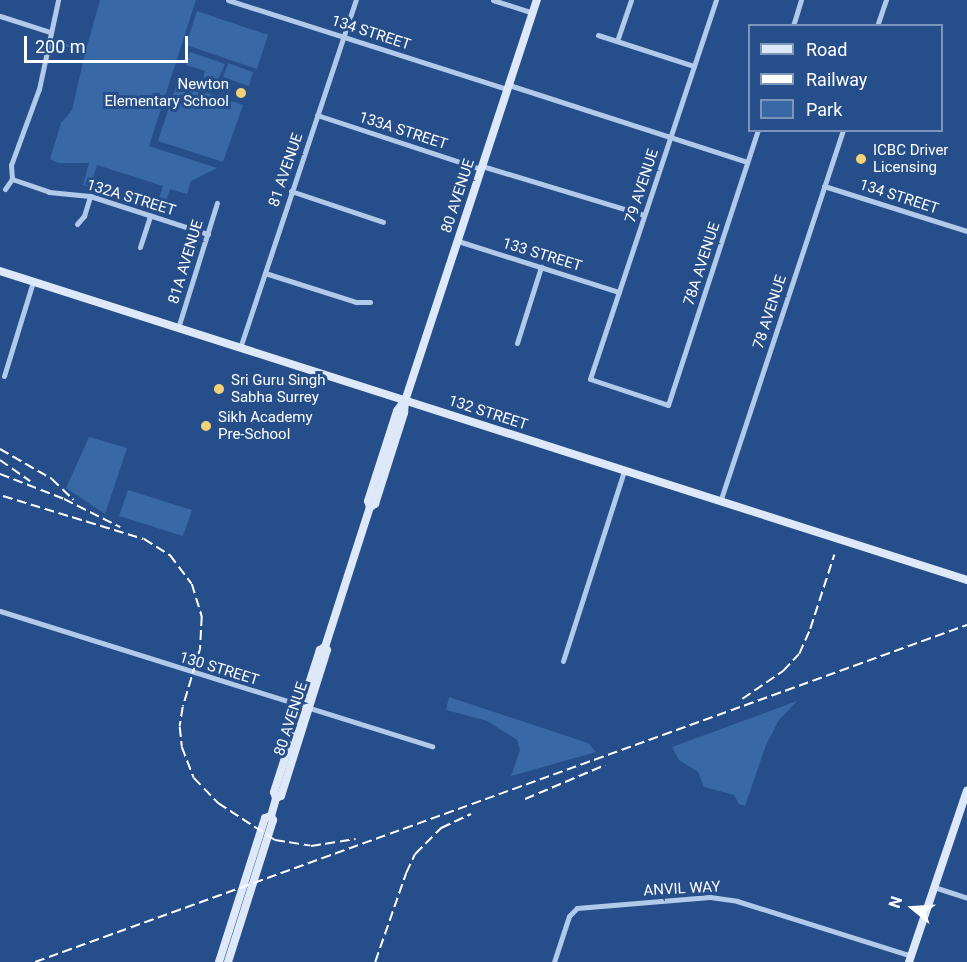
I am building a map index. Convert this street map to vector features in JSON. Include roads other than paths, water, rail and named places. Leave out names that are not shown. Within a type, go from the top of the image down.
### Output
[{"type":"main road","name":"80 AVENUE","points":[[228,962],[272,824],[271,816],[276,798],[274,792],[305,708],[320,650],[325,647],[370,507],[368,501],[397,411],[405,401],[537,0]]},
{"type":"main road","name":"132 STREET","points":[[0,271],[967,580]]},
{"type":"main road","points":[[910,959],[967,791]]},
{"type":"main road","name":"80 AVENUE","points":[[219,962],[266,818],[271,816]]},
{"type":"main road","points":[[230,927],[233,932],[230,946],[232,948]]},
{"type":"street","points":[[4,189],[12,179],[11,165],[37,96],[58,0]]},
{"type":"street","name":"134 STREET","points":[[228,0],[747,162]]},
{"type":"street","name":"81 AVENUE","points":[[240,348],[356,0]]},
{"type":"street","points":[[494,0],[532,13]]},
{"type":"street","points":[[617,41],[631,0]]},
{"type":"street","name":"79 AVENUE","points":[[590,379],[716,0]]},
{"type":"street","points":[[794,24],[801,0]]},
{"type":"street","points":[[878,24],[886,0]]},
{"type":"street","points":[[0,16],[50,32]]},
{"type":"street","points":[[598,36],[694,66]]},
{"type":"street","name":"133A STREET","points":[[317,115],[644,215]]},
{"type":"street","name":"78A AVENUE","points":[[590,379],[668,405],[757,132]]},
{"type":"street","name":"78 AVENUE","points":[[720,502],[842,132]]},
{"type":"street","name":"132A STREET","points":[[12,179],[49,192],[90,196],[208,234]]},
{"type":"street","name":"134 STREET","points":[[824,186],[967,231]]},
{"type":"street","points":[[291,191],[383,222]]},
{"type":"street","points":[[77,225],[84,216],[90,196]]},
{"type":"street","name":"81A AVENUE","points":[[178,328],[217,203]]},
{"type":"street","points":[[140,247],[150,216]]},
{"type":"street","name":"133 STREET","points":[[458,241],[619,292]]},
{"type":"street","points":[[517,343],[541,267]]},
{"type":"street","points":[[265,273],[356,302],[370,302]]},
{"type":"street","points":[[4,376],[33,282]]},
{"type":"street","points":[[563,661],[624,471]]},
{"type":"street","name":"130 STREET","points":[[0,611],[432,746]]},
{"type":"street","points":[[934,887],[967,898]]},
{"type":"street","name":"ANVIL WAY","points":[[554,962],[569,916],[577,908],[710,897],[737,900],[910,959]]},
{"type":"railway","points":[[0,449],[52,479],[74,500]]},
{"type":"railway","points":[[0,460],[30,481]]},
{"type":"railway","points":[[0,474],[64,499],[120,527]]},
{"type":"railway","points":[[3,496],[144,539],[170,555],[192,584],[202,616],[200,650],[183,707],[180,727],[182,747],[194,778],[218,803],[275,840],[311,846],[355,839]]},
{"type":"railway","points":[[742,699],[783,671],[799,654],[810,629],[834,555]]},
{"type":"railway","points":[[35,962],[967,625]]},
{"type":"railway","points":[[525,799],[605,765]]},
{"type":"railway","points":[[375,962],[406,873],[415,854],[441,828],[471,814]]},
{"type":"place","name":"Newton Elementary School","points":[[241,93]]},
{"type":"place","name":"ICBC Driver Licensing","points":[[861,159]]},
{"type":"place","name":"Sri Guru Singh Sabha Surrey","points":[[219,389]]},
{"type":"place","name":"Sikh Academy Pre-School","points":[[206,426]]}]
